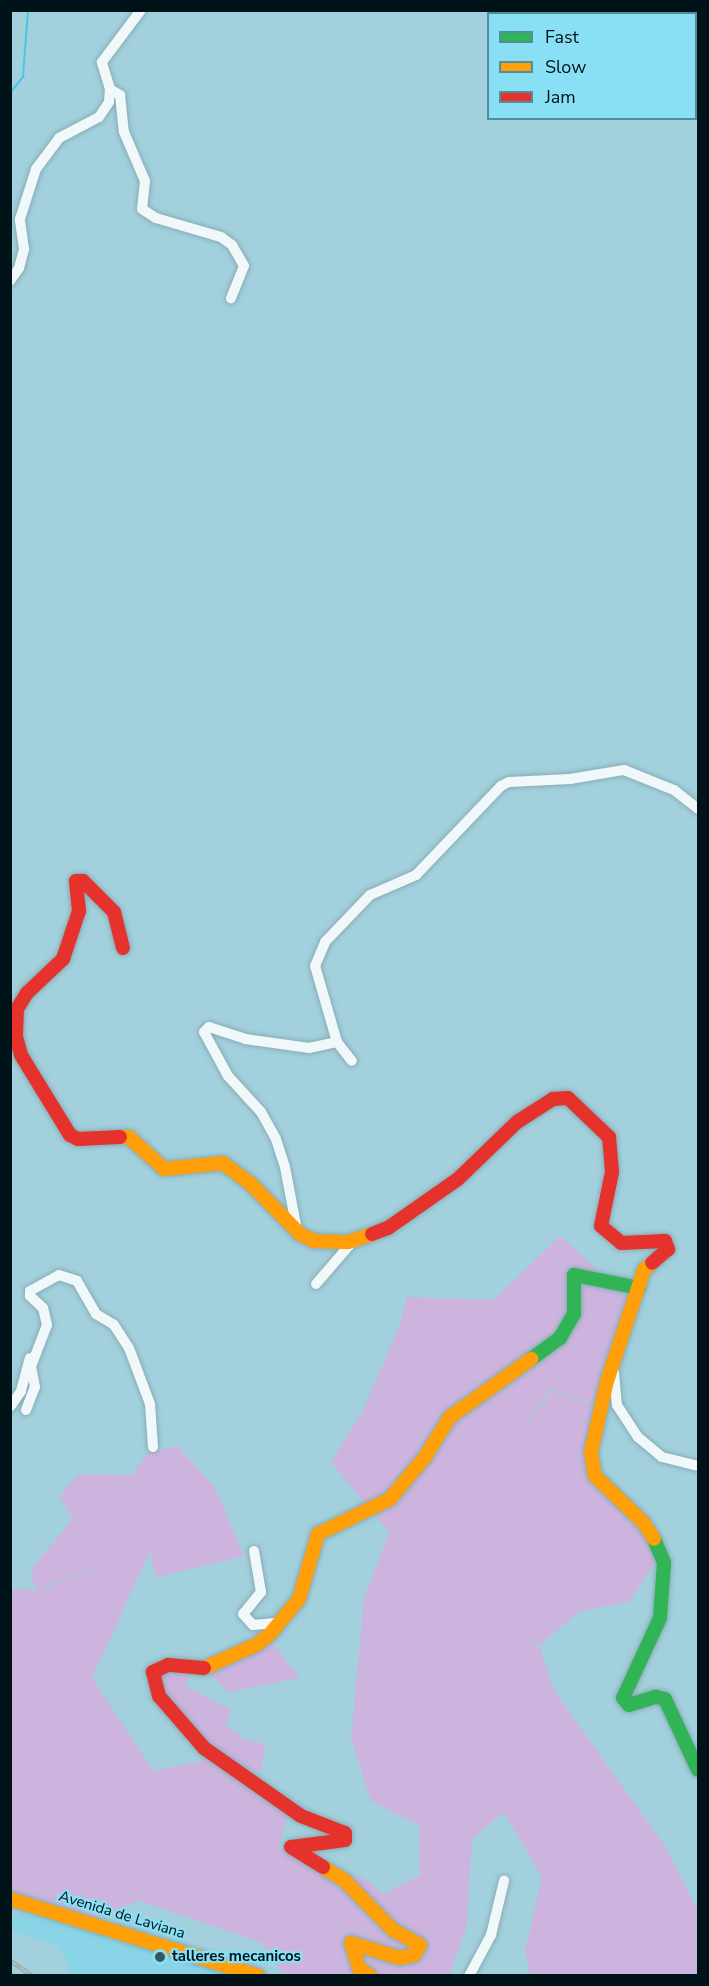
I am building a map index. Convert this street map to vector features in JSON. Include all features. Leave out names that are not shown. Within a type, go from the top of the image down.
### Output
[{"type":"street","points":[[10,280],[20,268],[24,249],[20,219],[36,169],[59,138],[99,117],[109,102],[110,89],[102,62],[141,10]]},
{"type":"street","points":[[110,89],[120,94],[124,132],[145,181],[142,209],[156,218],[221,237],[232,245],[244,266],[231,298]]},
{"type":"street","points":[[352,1061],[337,1042],[315,966],[325,942],[370,895],[416,875],[501,786],[624,770],[674,790],[699,809]]},
{"type":"street","points":[[123,948],[114,912],[82,881],[76,882],[79,910],[68,948],[52,973],[22,999],[15,1018],[17,1045],[47,1099],[74,1138],[129,1137],[164,1169],[213,1162],[230,1166],[297,1230],[320,1243],[354,1240],[388,1228],[458,1179],[532,1110],[553,1099],[568,1098],[600,1127],[612,1147],[612,1172],[600,1215],[605,1233],[621,1243],[655,1239],[666,1245],[668,1249],[644,1270],[615,1357],[591,1447],[593,1472],[654,1538],[663,1555],[664,1576],[656,1629],[623,1698],[629,1705],[656,1697],[665,1700],[699,1770]]},
{"type":"street","points":[[297,1230],[276,1139],[261,1112],[228,1076],[204,1032],[209,1027],[245,1039],[309,1048],[337,1042]]},
{"type":"street","points":[[316,1284],[354,1240]]},
{"type":"street","points":[[10,1407],[21,1391],[47,1325],[43,1308],[30,1296],[30,1291],[59,1275],[77,1281],[96,1314],[114,1324],[129,1348],[150,1404],[153,1447]]},
{"type":"street","points":[[370,1976],[359,1968],[351,1943],[400,1958],[414,1955],[420,1944],[393,1930],[345,1881],[291,1847],[345,1840],[348,1838],[345,1833],[301,1816],[204,1748],[153,1684],[153,1672],[160,1666],[201,1670],[256,1645],[299,1599],[318,1534],[393,1497],[426,1457],[450,1417],[560,1338],[574,1314],[574,1275],[639,1288]]},
{"type":"street","points":[[26,1410],[34,1391],[30,1350]]},
{"type":"street","points":[[615,1357],[614,1393],[626,1423],[658,1454],[699,1466]]},
{"type":"street","points":[[254,1551],[261,1592],[243,1614],[253,1625],[278,1623]]},
{"type":"street","points":[[469,1976],[491,1935],[504,1881]]},
{"type":"street","name":"Avenida de Laviana","points":[[10,1899],[258,1976]]},
{"type":"shaded area","points":[[560,1236],[628,1298],[597,1405],[550,1389],[514,1445],[551,1391],[596,1406],[586,1464],[603,1495],[630,1515],[658,1558],[629,1602],[580,1611],[540,1645],[519,1636],[540,1647],[553,1689],[666,1848],[698,1911],[698,1975],[530,1975],[525,1951],[542,1877],[504,1812],[472,1839],[466,1930],[449,1975],[291,1975],[280,1971],[262,1943],[138,1900],[104,1918],[11,1892],[10,1589],[39,1590],[128,1558],[37,1589],[31,1577],[33,1567],[73,1519],[60,1497],[73,1480],[82,1474],[132,1475],[148,1453],[177,1446],[214,1486],[244,1556],[156,1577],[150,1551],[92,1678],[153,1771],[210,1759],[287,1814],[279,1848],[332,1875],[363,1877],[383,1894],[420,1875],[419,1825],[371,1801],[351,1738],[364,1600],[389,1532],[331,1462],[363,1410],[399,1327],[407,1297],[494,1300]]},
{"type":"shaded area","points":[[270,1640],[300,1678],[229,1692],[206,1671]]},
{"type":"shaded area","points":[[192,1671],[185,1686],[231,1710],[226,1727],[240,1734],[239,1738],[265,1744],[261,1773],[223,1759],[168,1701],[157,1672]]},
{"type":"shaded area","points":[[17,1914],[51,1917],[236,1975],[69,1975],[66,1958],[55,1944],[11,1931],[11,1918]]},
{"type":"waterway","points":[[10,93],[23,77],[28,10]]},
{"type":"railway","points":[[10,1960],[33,1976]]},
{"type":"traffic: fast","points":[[531,1359],[560,1338],[574,1314],[574,1275],[639,1288]]},
{"type":"traffic: fast","points":[[654,1539],[664,1563],[660,1618],[623,1698],[629,1705],[656,1697],[665,1699],[698,1770]]},
{"type":"traffic: slow","points":[[120,1137],[129,1137],[164,1169],[223,1163],[251,1184],[300,1234],[314,1241],[348,1242],[372,1234]]},
{"type":"traffic: slow","points":[[652,1263],[644,1270],[607,1381],[591,1452],[595,1476],[643,1522],[654,1539]]},
{"type":"traffic: slow","points":[[204,1668],[256,1645],[270,1634],[299,1599],[318,1534],[390,1499],[425,1457],[450,1417],[531,1359]]},
{"type":"traffic: slow","points":[[323,1867],[345,1881],[393,1930],[420,1945],[414,1955],[400,1958],[351,1943],[359,1968],[370,1976]]},
{"type":"traffic: slow","points":[[10,1899],[258,1976]]},
{"type":"traffic: jam","points":[[120,1137],[78,1139],[70,1135],[21,1055],[16,1036],[17,1009],[27,993],[63,959],[79,911],[76,881],[83,881],[114,912],[123,948]]},
{"type":"traffic: jam","points":[[372,1234],[388,1228],[458,1179],[517,1122],[553,1099],[568,1098],[609,1137],[612,1172],[601,1226],[621,1243],[665,1241],[668,1249],[652,1263]]},
{"type":"traffic: jam","points":[[204,1668],[168,1665],[153,1672],[159,1696],[204,1748],[301,1816],[345,1833],[345,1840],[291,1847],[323,1867]]},
{"type":"place","name":"talleres mecanicos","points":[[160,1957]]}]
